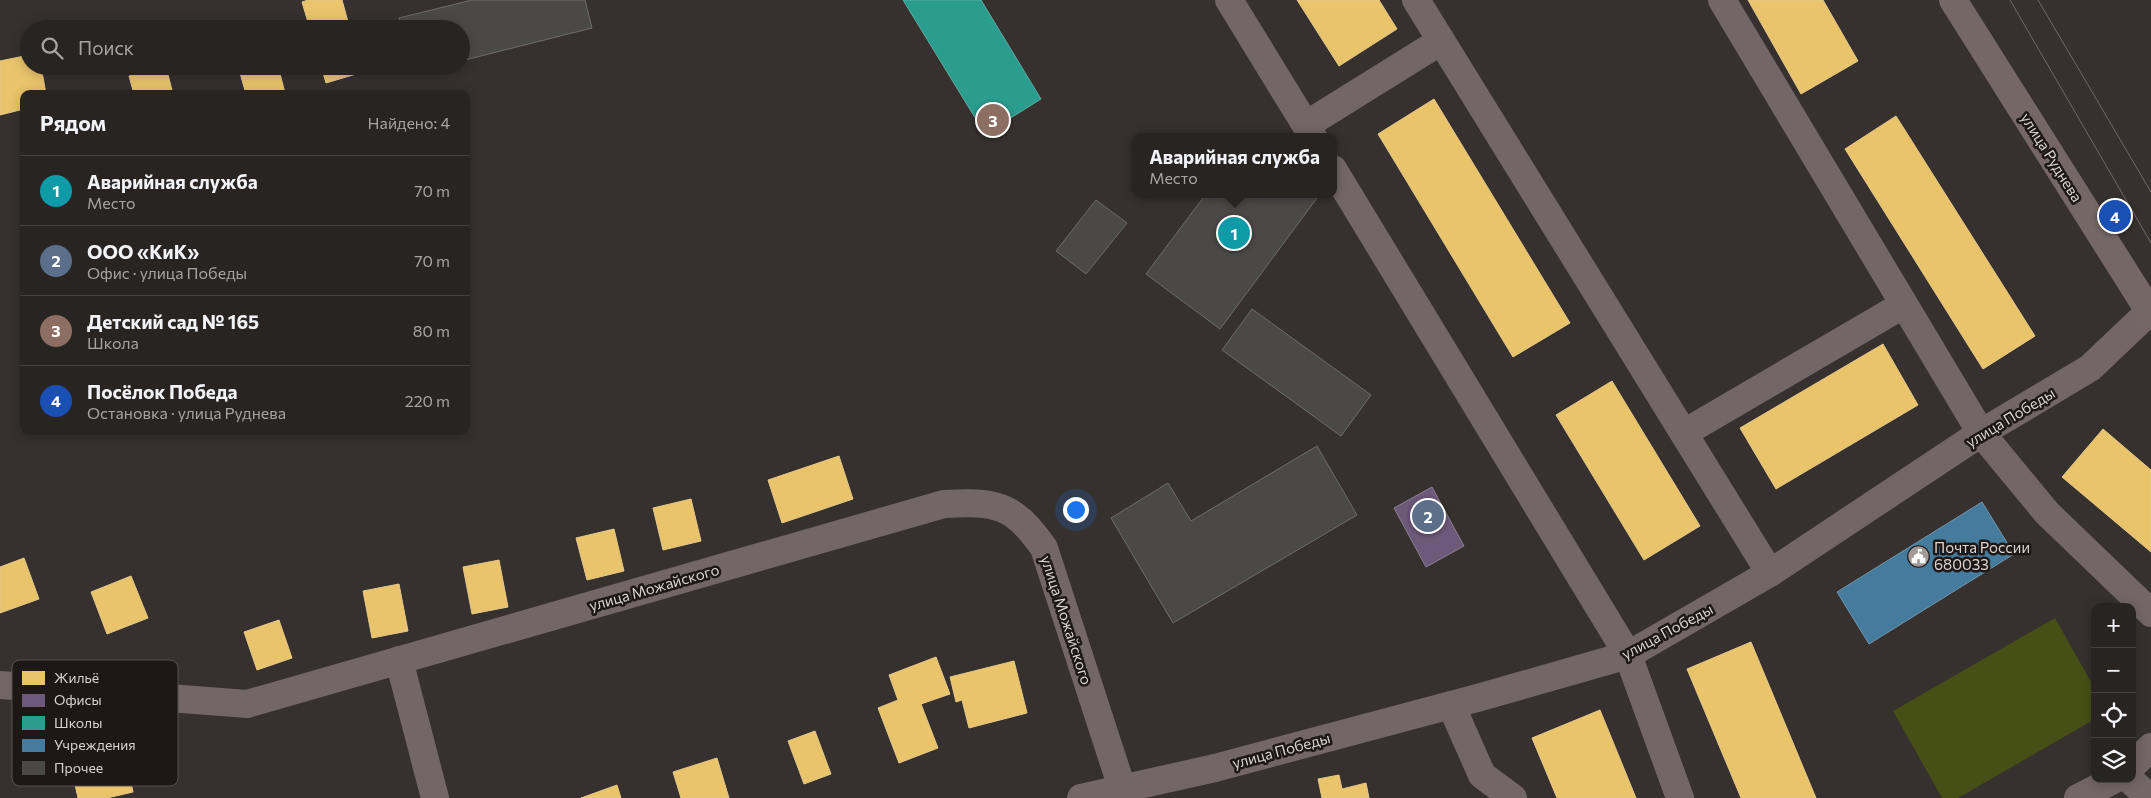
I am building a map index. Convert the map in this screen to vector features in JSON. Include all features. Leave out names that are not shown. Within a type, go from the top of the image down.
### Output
[{"type":"main road","name":"улица Руднева","points":[[1953,0],[2150,313]]},
{"type":"street","points":[[1229,0],[1309,131],[1441,41]]},
{"type":"street","points":[[1416,0],[1770,573]]},
{"type":"street","points":[[1722,0],[1981,434],[2047,513],[2151,613]]},
{"type":"street","points":[[1337,177],[1628,655],[1680,798]]},
{"type":"street","points":[[1684,433],[1903,305]]},
{"type":"street","name":"улица Победы","points":[[1081,798],[1215,768],[1451,705],[1628,655],[1770,573],[1981,434],[2090,368],[2150,313]]},
{"type":"street","name":"улица Можайского","points":[[178,699],[247,704],[944,504],[980,502],[1009,510],[1028,526],[1044,548],[1122,788]]},
{"type":"street","points":[[399,660],[435,798]]},
{"type":"street","points":[[1451,705],[1482,776],[1513,798]]},
{"type":"street","points":[[2136,762],[2151,746]]},
{"type":"street","points":[[2078,798],[2107,783]]},
{"type":"street","points":[[2133,783],[2150,798]]},
{"type":"green space","points":[[2055,618],[2091,682],[2091,721],[1958,798],[1942,798],[1893,711]]},
{"type":"building: Жильё","points":[[308,0],[342,0],[348,20],[307,20],[302,2]]},
{"type":"building: Жильё","points":[[1297,0],[1379,0],[1397,29],[1339,66]]},
{"type":"building: Жильё","points":[[1748,0],[1823,0],[1858,61],[1801,94]]},
{"type":"building: Жильё","points":[[20,57],[20,75],[43,75],[45,90],[20,90],[20,110],[0,115],[0,61]]},
{"type":"building: Жильё","points":[[168,75],[172,90],[133,90],[129,76]]},
{"type":"building: Жильё","points":[[241,75],[280,75],[284,90],[245,90]]},
{"type":"building: Жильё","points":[[324,75],[353,75],[326,83]]},
{"type":"building: Жильё","points":[[1434,99],[1570,323],[1513,357],[1378,134]]},
{"type":"building: Жильё","points":[[1896,116],[2035,336],[1983,369],[1845,149]]},
{"type":"building: Жильё","points":[[1883,344],[1918,405],[1776,489],[1740,428]]},
{"type":"building: Жильё","points":[[1612,381],[1700,526],[1644,560],[1556,415]]},
{"type":"building: Жильё","points":[[2103,429],[2151,470],[2151,552],[2062,477]]},
{"type":"building: Жильё","points":[[839,456],[853,499],[782,523],[768,480]]},
{"type":"building: Жильё","points":[[691,499],[701,541],[663,550],[653,508]]},
{"type":"building: Жильё","points":[[614,529],[624,571],[587,580],[576,538]]},
{"type":"building: Жильё","points":[[24,558],[39,599],[0,613],[0,567]]},
{"type":"building: Жильё","points":[[499,560],[508,607],[472,614],[463,567]]},
{"type":"building: Жильё","points":[[131,576],[148,618],[107,634],[91,592]]},
{"type":"building: Жильё","points":[[399,584],[408,631],[372,638],[363,591]]},
{"type":"building: Жильё","points":[[279,620],[292,658],[257,670],[244,632]]},
{"type":"building: Жильё","points":[[1751,642],[1816,798],[1741,798],[1687,669]]},
{"type":"building: Жильё","points":[[936,657],[950,694],[921,704],[938,748],[899,763],[878,708],[898,700],[889,675]]},
{"type":"building: Жильё","points":[[1014,661],[1027,713],[969,728],[962,700],[956,702],[950,677]]},
{"type":"building: Жильё","points":[[1600,710],[1636,798],[1557,798],[1532,738]]},
{"type":"building: Жильё","points":[[815,731],[831,774],[804,784],[788,741]]},
{"type":"building: Жильё","points":[[717,758],[729,798],[681,798],[673,772]]},
{"type":"building: Жильё","points":[[1339,775],[1342,789],[1366,783],[1369,798],[1322,798],[1318,779]]},
{"type":"building: Жильё","points":[[617,785],[621,798],[581,798]]},
{"type":"building: Жильё","points":[[75,786],[132,786],[133,792],[107,798],[78,798]]},
{"type":"building: Офисы","points":[[1432,487],[1464,546],[1426,567],[1394,508]]},
{"type":"building: Школы","points":[[903,0],[981,0],[1041,99],[985,134]]},
{"type":"building: Учреждения","points":[[1982,502],[2014,554],[1869,644],[1837,592]]},
{"type":"building: Прочее","points":[[472,0],[585,0],[592,28],[470,59],[470,20],[400,20],[399,18]]},
{"type":"building: Прочее","points":[[1203,198],[1317,198],[1220,329],[1146,274]]},
{"type":"building: Прочее","points":[[1096,200],[1127,223],[1086,274],[1056,251]]},
{"type":"building: Прочее","points":[[1252,309],[1371,395],[1341,436],[1222,350]]},
{"type":"building: Прочее","points":[[1317,446],[1357,515],[1173,623],[1111,518],[1168,483],[1191,521]]},
{"type":"tram line","points":[[2010,0],[2151,243]]},
{"type":"tram line","points":[[2038,0],[2151,192]]},
{"type":"place","name":"Детский сад № 165","points":[[993,120]]},
{"type":"place","name":"Посёлок Победа","points":[[2115,216]]},
{"type":"place","name":"Аварийная служба","points":[[1234,233]]},
{"type":"place","name":"ООО «КиК»","points":[[1428,516]]},
{"type":"place","name":"Почта России 680033","points":[[1918,556]]}]
